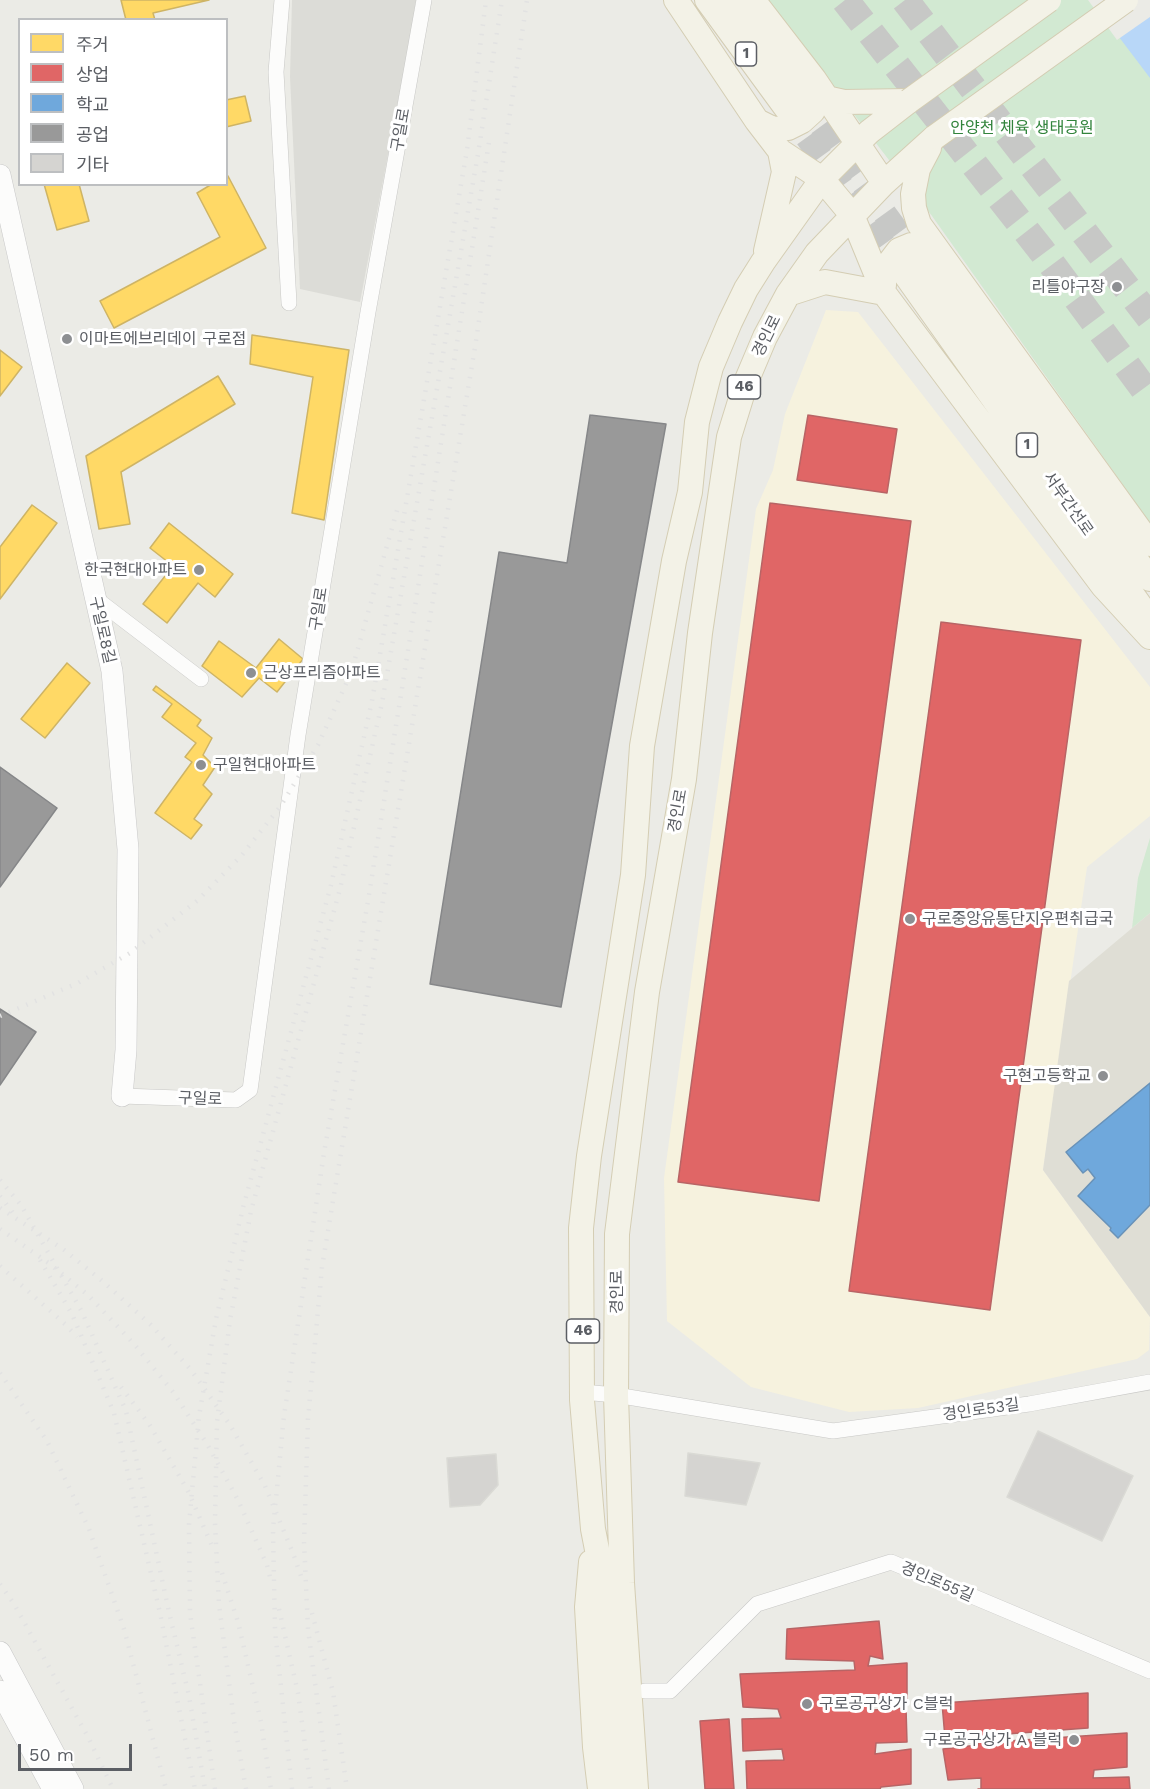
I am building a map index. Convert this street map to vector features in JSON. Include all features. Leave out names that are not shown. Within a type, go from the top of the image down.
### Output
[{"type":"main road","name":"1","points":[[707,0],[806,95]]},
{"type":"main road","name":"1","points":[[730,0],[806,95]]},
{"type":"main road","points":[[753,0],[806,95],[857,144],[884,183]]},
{"type":"main road","name":"경인로","points":[[618,1789],[606,1596],[593,1529],[582,1392],[581,1228],[589,1156],[633,875],[642,746],[674,561],[690,492],[700,411],[711,367],[746,289],[822,179],[857,144],[909,101],[1048,0]]},
{"type":"main road","name":"경인로","points":[[636,1789],[622,1583],[616,1395],[617,1234],[647,992],[684,779],[716,513],[729,437],[746,382],[765,337],[788,294],[817,253],[884,183],[935,137],[1125,0]]},
{"type":"main road","points":[[676,1],[757,121],[780,151],[822,179],[852,215],[884,293],[1103,586],[1150,637]]},
{"type":"main road","points":[[806,95],[844,102],[909,101]]},
{"type":"main road","points":[[757,121],[773,129],[788,128],[802,121],[813,111],[817,97],[806,95]]},
{"type":"main road","points":[[935,137],[918,169],[913,194],[919,224],[918,258],[1150,544]]},
{"type":"main road","points":[[763,262],[784,172],[780,151]]},
{"type":"main road","points":[[884,293],[884,276],[889,263],[899,250],[910,245],[924,243],[918,258]]},
{"type":"main road","name":"서부간선로","points":[[918,258],[1150,579]]},
{"type":"main road","name":"서부간선로","points":[[918,258],[1150,620]]},
{"type":"main road","points":[[788,294],[825,282],[884,293]]},
{"type":"main road","points":[[593,1529],[587,1606],[595,1747],[600,1789]]},
{"type":"main road","points":[[622,1583],[641,1634],[650,1789]]},
{"type":"street","points":[[282,0],[276,72],[289,303]]},
{"type":"street","name":"구일로","points":[[122,1096],[236,1100],[250,1090],[298,735],[368,312],[424,0]]},
{"type":"street","name":"구일로8길","points":[[1,181],[112,671],[127,842],[126,1050],[122,1096]]},
{"type":"street","points":[[95,598],[201,679]]},
{"type":"street","name":"경인로53길","points":[[582,1392],[616,1395],[833,1431],[1029,1404],[1150,1381]]},
{"type":"street","name":"경인로55길","points":[[645,1691],[670,1691],[757,1604],[891,1562],[1150,1671]]},
{"type":"street","points":[[0,1653],[73,1789]]},
{"type":"street","points":[[0,1691],[52,1789]]},
{"type":"shaded area","points":[[292,0],[416,0],[360,302],[300,289],[290,77]]},
{"type":"shaded area","points":[[826,310],[858,312],[1150,687],[1150,816],[1087,867],[1043,1170],[1150,1317],[1149,1350],[1137,1359],[918,1408],[849,1412],[751,1387],[667,1321],[664,1178],[756,509],[773,470],[785,414]]},
{"type":"shaded area","name":"구현고등학교","points":[[1150,913],[1150,1317],[1043,1170],[1069,981]]},
{"type":"green space","name":"안양천 체육 생태공원","points":[[766,0],[1150,0],[1150,523],[932,216]]},
{"type":"green space","points":[[1150,838],[1150,913],[1132,928],[1138,878]]},
{"type":"water","points":[[1091,0],[1150,0],[1150,78]]},
{"type":"pier","points":[[1088,0],[1150,0],[1150,17],[1117,40]]},
{"type":"building: 주거","points":[[121,0],[209,0],[153,13],[154,18],[126,18]]},
{"type":"building: 주거","points":[[245,96],[251,121],[228,127],[228,100]]},
{"type":"building: 주거","points":[[228,176],[266,248],[114,328],[100,301],[220,237],[197,193],[209,186],[228,186]]},
{"type":"building: 주거","points":[[45,186],[80,186],[89,221],[57,230]]},
{"type":"building: 주거","points":[[252,335],[349,350],[324,520],[292,513],[313,377],[250,364]]},
{"type":"building: 주거","points":[[0,350],[22,367],[0,396]]},
{"type":"building: 주거","points":[[218,376],[235,404],[121,472],[130,524],[99,529],[86,456]]},
{"type":"building: 주거","points":[[32,505],[57,523],[0,599],[0,547]]},
{"type":"building: 주거","name":"한국현대아파트","points":[[169,523],[233,574],[215,597],[198,583],[167,623],[143,604],[173,566],[150,548]]},
{"type":"building: 주거","name":"근상프리즘아파트","points":[[279,639],[303,659],[277,692],[259,678],[242,697],[202,666],[219,641],[256,668]]},
{"type":"building: 주거","points":[[67,663],[90,683],[45,738],[21,719]]},
{"type":"building: 주거","name":"구일현대아파트","points":[[156,686],[201,720],[197,726],[212,738],[203,755],[215,767],[203,785],[212,794],[194,819],[202,825],[191,839],[155,813],[192,762],[185,757],[196,743],[162,717],[172,704],[153,690]]},
{"type":"building: 상업","points":[[808,415],[897,429],[887,493],[797,480]]},
{"type":"building: 상업","points":[[770,503],[911,521],[819,1201],[678,1182]]},
{"type":"building: 상업","points":[[941,622],[1081,640],[990,1310],[849,1291]]},
{"type":"building: 상업","name":"구로공구상가 C블럭","points":[[879,1621],[883,1659],[870,1656],[868,1666],[907,1663],[907,1699],[871,1701],[873,1710],[906,1708],[907,1742],[876,1743],[875,1754],[911,1749],[911,1784],[881,1787],[880,1789],[747,1789],[746,1761],[784,1760],[782,1749],[743,1751],[742,1719],[781,1718],[778,1709],[743,1707],[740,1674],[855,1670],[854,1661],[786,1659],[787,1629]]},
{"type":"building: 상업","name":"구로공구상가 A 블럭","points":[[1088,1693],[1088,1728],[993,1735],[993,1742],[1127,1733],[1127,1767],[1094,1770],[1093,1778],[1129,1777],[1130,1789],[981,1789],[981,1778],[948,1780],[943,1749],[978,1745],[979,1735],[945,1738],[942,1703]]},
{"type":"building: 상업","points":[[729,1719],[734,1789],[705,1789],[700,1721]]},
{"type":"building: 학교","points":[[1150,1083],[1150,1205],[1118,1238],[1110,1230],[1111,1228],[1078,1196],[1095,1178],[1088,1169],[1083,1173],[1066,1152]]},
{"type":"building: 공업","points":[[590,415],[666,424],[561,1007],[430,984],[499,552],[567,563]]},
{"type":"building: 공업","points":[[0,767],[57,808],[0,887]]},
{"type":"building: 공업","points":[[0,1009],[36,1032],[0,1085]]},
{"type":"building: 기타","points":[[1038,1431],[1133,1476],[1102,1541],[1007,1497]]},
{"type":"building: 기타","points":[[688,1453],[760,1463],[746,1505],[685,1496]]},
{"type":"building: 기타","points":[[496,1454],[498,1485],[480,1505],[450,1507],[447,1458]]},
{"type":"tunnel","points":[[845,0],[1042,251],[1150,397]]},
{"type":"tunnel","points":[[905,0],[1150,318]]},
{"type":"tunnel","points":[[800,97],[917,258]]},
{"type":"tunnel","points":[[786,108],[902,270]]},
{"type":"railway","points":[[215,1789],[190,1613],[189,1524],[199,1416],[216,1319],[243,1208],[331,885],[372,701],[467,150],[486,0]]},
{"type":"railway","points":[[246,1789],[234,1721],[219,1604],[215,1523],[217,1422],[230,1320],[251,1211],[340,889],[382,703],[478,154],[502,0]]},
{"type":"railway","points":[[329,1789],[308,1629],[304,1542],[308,1419],[322,1267],[476,341],[527,0]]},
{"type":"railway","points":[[292,1789],[275,1631],[273,1529],[284,1416],[324,1153],[369,895],[489,142]]},
{"type":"railway","points":[[0,1016],[78,983],[130,953],[197,901],[242,855],[280,807],[318,745],[351,673],[398,507]]},
{"type":"railway","points":[[0,1180],[21,1205],[82,1312],[126,1411],[189,1696],[205,1789]]},
{"type":"railway","points":[[0,1196],[13,1213]]},
{"type":"railway","points":[[0,1208],[63,1249],[100,1279],[151,1325],[191,1370],[230,1425],[265,1486],[301,1576]]},
{"type":"railway","points":[[0,1229],[50,1264],[89,1296],[134,1344],[173,1392],[207,1444],[238,1500],[267,1565],[270,1577]]},
{"type":"railway","points":[[40,1260],[72,1314],[114,1413],[160,1613],[195,1789]]},
{"type":"railway","points":[[0,1266],[77,1337]]},
{"type":"railway","points":[[0,1373],[47,1441],[89,1529],[124,1629],[166,1789]]},
{"type":"railway","points":[[121,1387],[149,1424],[188,1491],[213,1548]]},
{"type":"railway","points":[[222,1573],[238,1622],[261,1722],[271,1789]]},
{"type":"railway","points":[[0,1584],[14,1604],[88,1737],[113,1789]]},
{"type":"railway","points":[[279,1609],[298,1693],[311,1789]]},
{"type":"railway","points":[[312,1613],[333,1692],[347,1789]]},
{"type":"place","name":"리틀야구장","points":[[1117,287]]},
{"type":"place","name":"이마트에브리데이 구로점","points":[[67,339]]},
{"type":"place","name":"한국현대아파트","points":[[199,570]]},
{"type":"place","name":"근상프리즘아파트","points":[[251,673]]},
{"type":"place","name":"구일현대아파트","points":[[201,765]]},
{"type":"place","name":"구로중앙유통단지우편취급국","points":[[910,919]]},
{"type":"place","name":"구현고등학교","points":[[1103,1076]]},
{"type":"place","name":"구로공구상가 C블럭","points":[[807,1704]]},
{"type":"place","name":"구로공구상가 A 블럭","points":[[1074,1740]]}]
